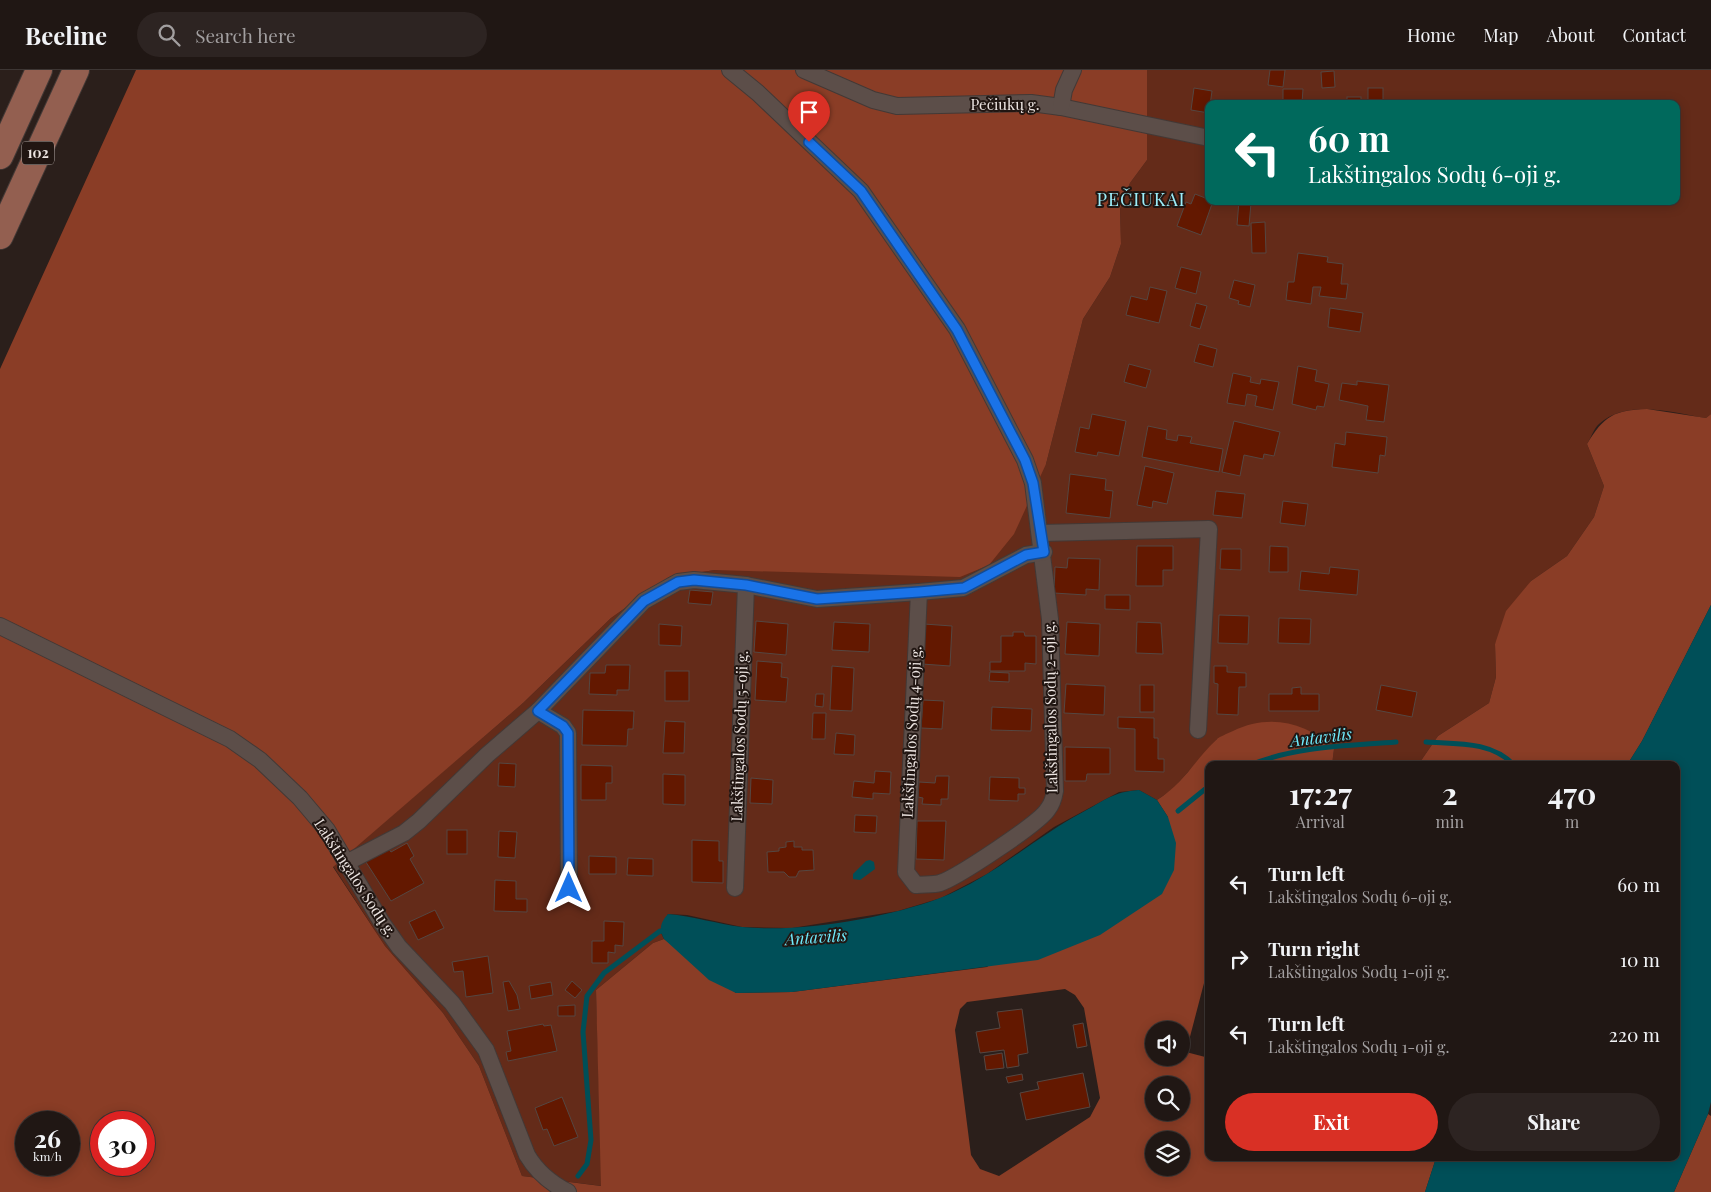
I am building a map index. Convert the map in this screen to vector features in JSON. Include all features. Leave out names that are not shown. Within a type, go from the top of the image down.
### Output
[{"type":"main road","name":"102","points":[[0,156],[39,70]]},
{"type":"main road","name":"102","points":[[0,236],[76,70]]},
{"type":"street","points":[[346,863],[404,833],[420,821],[487,755],[538,711],[644,601],[678,582],[694,580],[746,585],[817,599],[919,592],[964,588],[1026,555],[1044,552],[1033,483],[1025,460],[957,330],[861,191],[758,93],[730,70]]},
{"type":"street","name":"Pečiukų g.","points":[[804,70],[873,100],[897,106],[1031,103],[1061,107],[1205,137]]},
{"type":"street","points":[[1061,107],[1064,90],[1073,70]]},
{"type":"street","points":[[1041,533],[1209,529],[1198,730]]},
{"type":"street","name":"Lakštingalos Sodų 2-oji g.","points":[[906,872],[916,885],[940,882],[1010,841],[1040,819],[1048,810],[1053,800],[1055,791],[1050,618],[1044,552]]},
{"type":"street","name":"Lakštingalos Sodų 5-oji g.","points":[[735,888],[746,585]]},
{"type":"street","name":"Lakštingalos Sodų 4-oji g.","points":[[906,872],[919,592]]},
{"type":"street","name":"Lakštingalos Sodų g.","points":[[0,626],[230,739],[260,760],[300,798],[327,830],[399,947],[452,1004],[486,1050],[527,1155],[534,1167],[554,1185],[568,1192]]},
{"type":"street","points":[[538,711],[563,726],[568,733],[569,888]]},
{"type":"shaded area","points":[[136,70],[1147,70],[1147,160],[1130,183],[1120,209],[1121,244],[1110,277],[1083,319],[1046,464],[1014,534],[989,565],[960,577],[715,570],[669,577],[611,618],[523,703],[333,867],[385,946],[443,1013],[479,1066],[522,1176],[601,1186],[596,990],[653,943],[664,939],[736,993],[792,992],[987,967],[1168,817],[1157,800],[1182,779],[1218,739],[1246,726],[1273,722],[1286,723],[1311,732],[1323,739],[1334,749],[1332,761],[1205,761],[1205,979],[1190,1037],[1190,1021],[1145,1021],[1145,1066],[1190,1066],[1190,1053],[1205,1057],[1205,1161],[1435,1161],[1425,1192],[0,1192],[0,369]],"holes":[[[1065,989],[1075,995],[1084,1008],[1100,1098],[1090,1117],[999,1176],[980,1169],[971,1155],[955,1030],[960,1009],[967,1002]]]},
{"type":"shaded area","points":[[1147,70],[1711,70],[1711,414],[1706,418],[1651,409],[1637,409],[1623,411],[1610,416],[1597,426],[1587,444],[1604,486],[1594,517],[1567,556],[1531,581],[1495,644],[1496,677],[1489,703],[1438,736],[1421,761],[1332,761],[1334,749],[1217,739],[1173,789],[1157,800],[1139,790],[1119,792],[1054,827],[987,874],[941,898],[898,911],[792,928],[742,927],[687,915],[668,914],[660,931],[664,939],[653,943],[596,990],[602,1186],[522,1176],[479,1066],[443,1013],[385,946],[333,866],[523,703],[611,618],[669,577],[715,570],[1046,464],[1083,319],[1110,277],[1121,244],[1120,209],[1130,183],[1147,160]]},
{"type":"shaded area","points":[[1647,409],[1706,418],[1711,414],[1711,605],[1642,741],[1630,761],[1421,761],[1438,736],[1489,703],[1496,677],[1495,644],[1506,611],[1531,581],[1567,556],[1594,517],[1604,486],[1587,444],[1599,427],[1611,416]]},
{"type":"shaded area","points":[[1708,1114],[1711,1116],[1711,1192],[1674,1192]]},
{"type":"water","points":[[1711,605],[1711,1102],[1708,1114],[1674,1192],[1425,1192],[1435,1161],[1680,1161],[1680,761],[1630,761],[1642,741]]},
{"type":"water","points":[[1139,790],[1157,800],[1168,817],[1176,843],[1174,870],[1162,894],[1100,935],[1038,960],[792,992],[736,993],[709,980],[664,939],[661,932],[663,920],[668,914],[742,927],[790,928],[869,918],[919,905],[959,890],[977,880],[1065,822],[1104,800],[1122,793]]},
{"type":"water","points":[[866,861],[874,862],[875,869],[860,880],[853,879],[853,874]]},
{"type":"building","points":[[1270,70],[1285,70],[1283,87],[1268,85]]},
{"type":"building","points":[[1334,71],[1335,87],[1322,88],[1321,72]]},
{"type":"building","points":[[1194,88],[1212,91],[1211,100],[1205,100],[1205,112],[1191,110]]},
{"type":"building","points":[[1368,88],[1383,88],[1383,100],[1368,100]]},
{"type":"building","points":[[1283,89],[1303,89],[1302,100],[1283,100]]},
{"type":"building","points":[[1347,97],[1361,97],[1361,100],[1347,100]]},
{"type":"building","points":[[1195,194],[1205,198],[1205,205],[1212,205],[1201,235],[1177,226],[1186,202],[1191,204]]},
{"type":"building","points":[[1239,205],[1251,205],[1249,226],[1237,225]]},
{"type":"building","points":[[1265,222],[1266,253],[1252,253],[1251,223]]},
{"type":"building","points":[[1298,253],[1328,257],[1327,262],[1343,264],[1341,284],[1348,284],[1346,299],[1319,296],[1321,287],[1313,287],[1311,304],[1286,300],[1288,282],[1294,282]]},
{"type":"building","points":[[1181,267],[1201,272],[1196,294],[1175,288]]},
{"type":"building","points":[[1234,280],[1255,285],[1250,307],[1238,304],[1239,301],[1229,298]]},
{"type":"building","points":[[1150,287],[1167,291],[1159,323],[1126,315],[1131,296],[1147,300]]},
{"type":"building","points":[[1196,303],[1207,306],[1200,329],[1190,326]]},
{"type":"building","points":[[1330,308],[1363,313],[1360,332],[1328,327]]},
{"type":"building","points":[[1199,344],[1217,349],[1213,367],[1194,362]]},
{"type":"building","points":[[1129,364],[1151,370],[1146,388],[1124,382]]},
{"type":"building","points":[[1298,366],[1317,370],[1315,381],[1329,384],[1324,407],[1317,406],[1316,410],[1292,404]]},
{"type":"building","points":[[1233,373],[1251,377],[1250,382],[1260,384],[1261,379],[1279,382],[1273,410],[1255,406],[1257,396],[1247,394],[1245,406],[1227,403]]},
{"type":"building","points":[[1357,381],[1389,385],[1384,422],[1366,420],[1368,406],[1339,400],[1342,383],[1357,385]]},
{"type":"building","points":[[1092,414],[1126,421],[1119,456],[1098,452],[1097,456],[1075,452],[1080,427],[1089,429]]},
{"type":"building","points":[[1234,421],[1280,432],[1274,456],[1264,454],[1263,459],[1244,455],[1240,476],[1222,472]]},
{"type":"building","points":[[1148,426],[1167,430],[1166,439],[1177,441],[1178,435],[1192,437],[1190,443],[1223,449],[1219,472],[1142,457]]},
{"type":"building","points":[[1346,432],[1387,437],[1385,456],[1380,455],[1378,473],[1332,467],[1335,443],[1345,445]]},
{"type":"building","points":[[1145,466],[1174,473],[1167,504],[1153,501],[1152,508],[1137,505]]},
{"type":"building","points":[[1070,474],[1106,479],[1105,490],[1113,491],[1110,518],[1066,513]]},
{"type":"building","points":[[1216,491],[1245,494],[1242,518],[1213,515]]},
{"type":"building","points":[[1283,501],[1308,504],[1305,526],[1280,523]]},
{"type":"building","points":[[1137,546],[1173,546],[1173,570],[1163,570],[1163,586],[1136,586]]},
{"type":"building","points":[[1270,546],[1288,547],[1288,572],[1269,572]]},
{"type":"building","points":[[1221,549],[1241,549],[1241,570],[1220,569]]},
{"type":"building","points":[[1068,558],[1100,559],[1099,590],[1086,589],[1086,595],[1054,593],[1055,567],[1067,568]]},
{"type":"building","points":[[1330,567],[1359,570],[1357,595],[1299,590],[1301,571],[1329,574]]},
{"type":"building","points":[[690,590],[713,592],[711,605],[688,603]]},
{"type":"building","points":[[1105,595],[1130,595],[1130,610],[1105,609]]},
{"type":"building","points":[[1219,615],[1249,616],[1248,644],[1218,643]]},
{"type":"building","points":[[1279,618],[1311,619],[1310,644],[1278,643]]},
{"type":"building","points":[[756,621],[788,624],[786,655],[754,652]]},
{"type":"building","points":[[834,622],[870,624],[869,652],[832,650]]},
{"type":"building","points":[[1067,622],[1100,624],[1099,656],[1065,654]]},
{"type":"building","points":[[1137,622],[1161,623],[1163,654],[1136,653]]},
{"type":"building","points":[[659,624],[682,626],[681,646],[659,645]]},
{"type":"building","points":[[924,624],[952,626],[950,666],[922,664]]},
{"type":"building","points":[[1013,632],[1024,632],[1025,636],[1036,636],[1036,664],[1025,663],[1025,671],[990,671],[990,662],[1001,662],[1001,636],[1013,636]]},
{"type":"building","points":[[757,661],[782,663],[781,677],[788,678],[786,702],[755,700]]},
{"type":"building","points":[[606,665],[630,665],[629,690],[617,690],[617,695],[589,694],[590,673],[605,673]]},
{"type":"building","points":[[832,666],[854,668],[852,711],[830,710]]},
{"type":"building","points":[[1214,666],[1227,666],[1227,672],[1246,673],[1246,687],[1239,687],[1238,715],[1217,714],[1218,684],[1214,683]]},
{"type":"building","points":[[665,671],[689,671],[689,701],[665,701]]},
{"type":"building","points":[[990,672],[1009,673],[1009,682],[989,681]]},
{"type":"building","points":[[1066,684],[1105,686],[1104,715],[1064,713]]},
{"type":"building","points":[[1140,685],[1154,685],[1154,712],[1140,712]]},
{"type":"building","points":[[1381,685],[1417,692],[1412,717],[1376,710]]},
{"type":"building","points":[[1301,687],[1301,694],[1319,694],[1319,711],[1269,711],[1269,694],[1292,694],[1292,688]]},
{"type":"building","points":[[816,694],[824,694],[823,707],[815,706]]},
{"type":"building","points":[[923,700],[944,701],[942,729],[921,728]]},
{"type":"building","points":[[992,707],[1032,709],[1031,731],[991,730]]},
{"type":"building","points":[[583,710],[634,711],[633,729],[628,729],[627,746],[582,745]]},
{"type":"building","points":[[813,713],[826,713],[825,739],[812,739]]},
{"type":"building","points":[[1118,717],[1154,718],[1154,738],[1158,738],[1158,759],[1164,759],[1164,772],[1135,771],[1135,729],[1118,728]]},
{"type":"building","points":[[665,721],[685,722],[684,753],[663,753]]},
{"type":"building","points":[[836,733],[855,735],[854,755],[834,754]]},
{"type":"building","points":[[1065,747],[1110,748],[1110,774],[1087,774],[1086,781],[1065,781]]},
{"type":"building","points":[[499,763],[516,764],[515,787],[498,786]]},
{"type":"building","points":[[581,765],[612,766],[612,783],[606,783],[606,800],[581,800]]},
{"type":"building","points":[[875,771],[891,772],[890,794],[873,793],[873,799],[852,797],[854,781],[874,783]]},
{"type":"building","points":[[663,774],[685,775],[685,805],[663,804]]},
{"type":"building","points":[[936,776],[949,776],[948,799],[941,799],[941,805],[922,804],[923,798],[918,797],[919,782],[935,783]]},
{"type":"building","points":[[990,777],[1019,778],[1019,788],[1025,788],[1025,794],[1018,794],[1018,801],[989,800]]},
{"type":"building","points":[[751,778],[773,780],[772,804],[750,803]]},
{"type":"building","points":[[855,815],[877,816],[876,833],[854,832]]},
{"type":"building","points":[[917,821],[946,821],[944,860],[916,859]]},
{"type":"building","points":[[447,830],[467,830],[467,854],[447,854]]},
{"type":"building","points":[[499,831],[517,832],[515,858],[498,857]]},
{"type":"building","points":[[692,840],[719,841],[719,861],[723,861],[723,883],[692,882]]},
{"type":"building","points":[[794,841],[794,847],[802,847],[802,850],[813,850],[814,870],[799,871],[796,877],[789,877],[784,872],[768,872],[767,852],[779,851],[779,848],[786,847],[786,842]]},
{"type":"building","points":[[407,843],[414,856],[410,859],[424,883],[391,901],[364,859],[387,846],[391,852]]},
{"type":"building","points":[[589,856],[616,857],[616,874],[589,874]]},
{"type":"building","points":[[628,858],[653,859],[653,876],[627,875]]},
{"type":"building","points":[[495,880],[516,881],[516,899],[527,899],[527,912],[494,911]]},
{"type":"building","points":[[435,910],[444,928],[418,940],[409,922]]},
{"type":"building","points":[[604,921],[624,922],[623,946],[615,945],[615,953],[608,952],[608,963],[592,963],[592,941],[604,941]]},
{"type":"building","points":[[488,956],[493,993],[466,997],[463,971],[454,972],[452,962]]},
{"type":"building","points":[[509,981],[517,995],[520,1009],[508,1011],[503,982]]},
{"type":"building","points":[[572,981],[582,990],[575,998],[565,990]]},
{"type":"building","points":[[551,982],[553,995],[531,999],[529,986]]},
{"type":"building","points":[[575,1005],[575,1016],[558,1016],[558,1006]]},
{"type":"building","points":[[1022,1009],[1028,1053],[1018,1055],[1019,1066],[1007,1068],[1004,1050],[980,1053],[976,1032],[1000,1028],[997,1012]]},
{"type":"building","points":[[1083,1023],[1087,1046],[1077,1048],[1073,1025]]},
{"type":"building","points":[[543,1024],[544,1026],[551,1025],[557,1051],[508,1061],[506,1052],[511,1051],[507,1031]]},
{"type":"building","points":[[1002,1053],[1004,1068],[986,1070],[984,1056]]},
{"type":"building","points":[[1083,1073],[1090,1107],[1026,1120],[1020,1093],[1039,1089],[1037,1082]]},
{"type":"building","points":[[1022,1074],[1023,1080],[1008,1083],[1006,1077]]},
{"type":"building","points":[[562,1097],[578,1137],[554,1146],[547,1129],[543,1130],[535,1108]]},
{"type":"waterway","name":"Antavilis","points":[[1262,761],[1304,750],[1396,742]]},
{"type":"waterway","name":"Antavilis","points":[[1426,742],[1473,745],[1495,752],[1510,761]]},
{"type":"waterway","name":"Antavilis","points":[[1178,811],[1205,789]]},
{"type":"waterway","name":"Antavilis","points":[[578,1176],[587,1164],[591,1140],[583,1032],[587,996],[604,973],[660,931],[666,932]]},
{"type":"district","name":"PEČIUKAI","points":[[1141,200]]},
{"type":"route","points":[[569,888],[568,733],[563,726],[538,711],[558,688],[644,601],[678,582],[694,580],[746,585],[817,599],[964,588],[1026,555],[1044,552],[1033,483],[1025,460],[957,330],[861,191],[809,142]]}]
